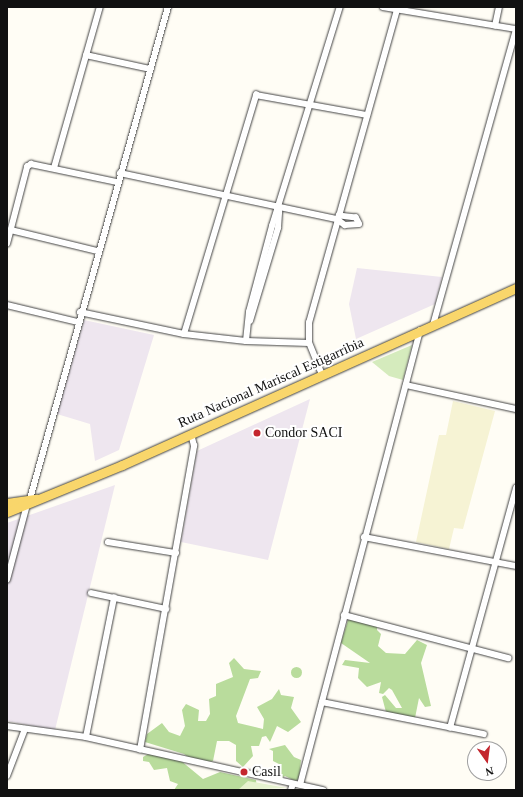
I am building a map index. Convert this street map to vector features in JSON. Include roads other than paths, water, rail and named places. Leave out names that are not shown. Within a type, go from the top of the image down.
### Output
[{"type":"main road","name":"Ruta Nacional Mariscal Estigarribia","points":[[7,512],[191,434],[516,288]]},
{"type":"main road","name":"Ruta Nacional Mariscal Estigarribia","points":[[7,504],[31,501]]},
{"type":"street","points":[[54,168],[100,7]]},
{"type":"street","points":[[7,580],[31,501],[80,312],[168,7]]},
{"type":"street","points":[[246,341],[250,322],[278,228],[279,208],[308,105],[340,7]]},
{"type":"street","points":[[383,7],[516,29],[434,325]]},
{"type":"street","points":[[495,26],[499,7]]},
{"type":"street","points":[[322,375],[309,343],[309,323],[397,9]]},
{"type":"street","points":[[86,55],[150,69]]},
{"type":"street","points":[[184,334],[224,196],[256,95],[367,115]]},
{"type":"street","points":[[7,244],[27,167],[31,164],[117,182]]},
{"type":"street","points":[[120,172],[279,208],[338,218]]},
{"type":"street","points":[[11,230],[98,251]]},
{"type":"street","points":[[7,305],[78,322]]},
{"type":"street","points":[[80,312],[184,334],[246,341],[309,343]]},
{"type":"street","points":[[300,785],[364,537],[420,331]]},
{"type":"street","points":[[406,385],[516,409]]},
{"type":"street","points":[[140,750],[194,446],[191,434]]},
{"type":"street","points":[[450,728],[473,649],[494,561],[516,488]]},
{"type":"street","points":[[364,537],[516,566]]},
{"type":"street","points":[[108,542],[176,553]]},
{"type":"street","points":[[91,593],[166,609]]},
{"type":"street","points":[[86,737],[114,598]]},
{"type":"street","points":[[344,615],[508,658]]},
{"type":"street","points":[[322,702],[484,734]]},
{"type":"street","points":[[7,726],[86,737],[323,790]]},
{"type":"street","points":[[7,776],[25,729]]},
{"type":"street","points":[[291,790],[293,784]]},
{"type":"place","name":"Condor SACI","points":[[257,433]]},
{"type":"place","name":"Casil","points":[[244,772]]}]
